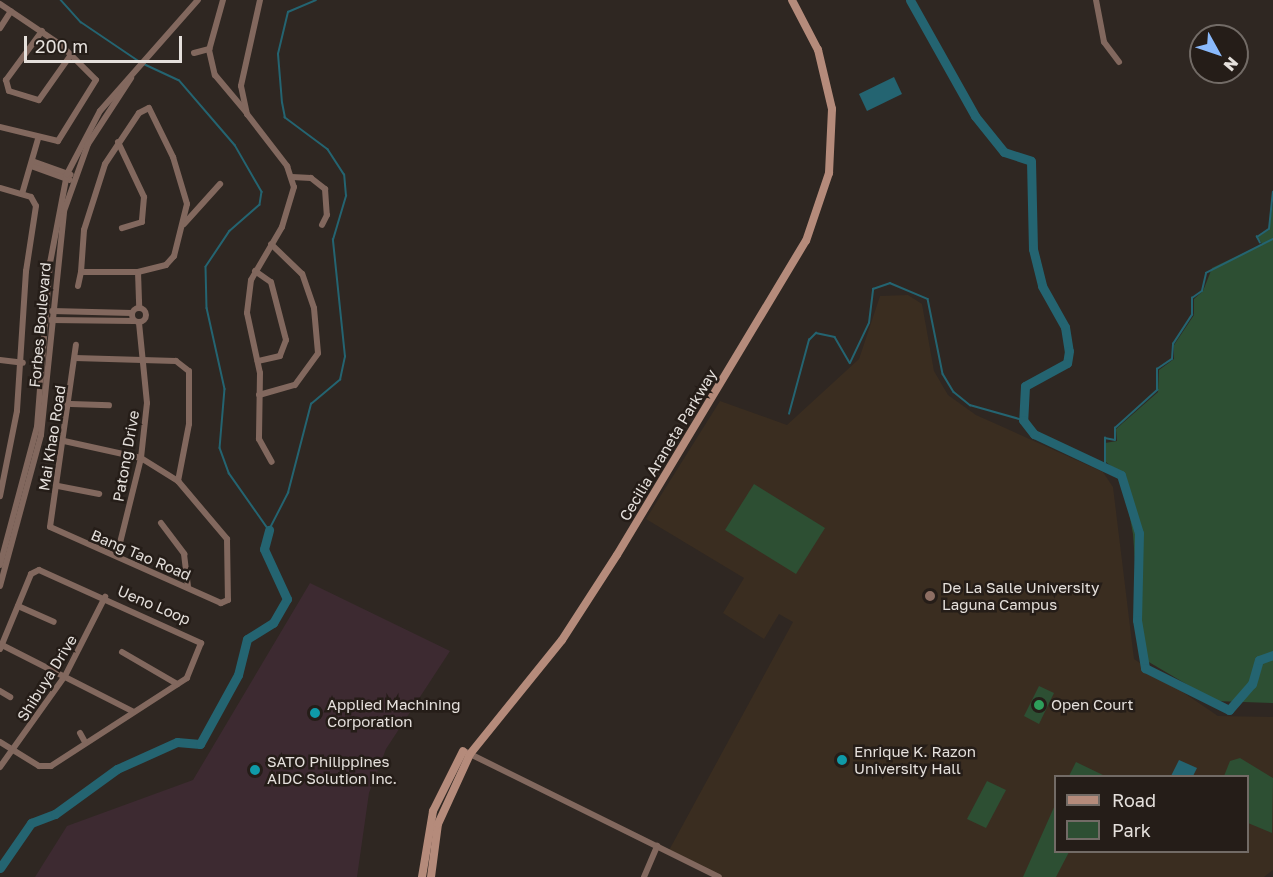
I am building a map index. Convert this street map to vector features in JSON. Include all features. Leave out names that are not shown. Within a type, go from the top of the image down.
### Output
[{"type":"street","name":"Forbes Boulevard","points":[[0,586],[35,468],[52,320],[51,311],[70,177],[133,76],[198,0]]},
{"type":"street","points":[[223,0],[209,49],[215,75],[247,114],[292,177],[288,213],[255,271],[247,313],[258,361],[259,440],[272,462]]},
{"type":"street","points":[[247,114],[241,86],[260,0]]},
{"type":"street","name":"Cecilia Araneta Parkway","points":[[422,877],[433,811],[467,752],[562,640],[617,555],[806,241],[829,173],[832,109],[818,50],[792,0]]},
{"type":"street","points":[[1096,0],[1104,42],[1119,62]]},
{"type":"street","points":[[0,4],[42,31],[70,56],[94,83],[58,141],[38,140],[0,127]]},
{"type":"street","points":[[0,28],[11,11]]},
{"type":"street","points":[[42,31],[6,80],[9,91],[39,99],[70,56]]},
{"type":"street","points":[[194,53],[209,49]]},
{"type":"street","points":[[227,91],[241,86]]},
{"type":"street","points":[[78,286],[93,198],[118,142],[139,113],[154,111],[187,204],[184,224],[166,265],[138,272],[81,272]]},
{"type":"street","points":[[22,194],[38,140]]},
{"type":"street","points":[[118,142],[144,197],[142,222],[122,228]]},
{"type":"street","points":[[31,164],[70,177]]},
{"type":"street","points":[[292,177],[311,178],[325,189],[327,215],[322,225]]},
{"type":"street","points":[[184,224],[220,183]]},
{"type":"street","points":[[0,188],[22,194],[36,206],[26,271],[23,363],[0,496]]},
{"type":"street","points":[[260,395],[295,385],[318,353],[314,308],[302,274],[271,244]]},
{"type":"street","points":[[255,271],[271,282],[286,340],[280,356],[258,361]]},
{"type":"street","points":[[52,320],[137,322],[147,315],[139,308],[138,272]]},
{"type":"street","points":[[51,311],[132,313],[139,308]]},
{"type":"street","points":[[132,313],[137,322]]},
{"type":"street","name":"Forbes Boulevard","points":[[0,565],[30,470],[52,320]]},
{"type":"street","name":"Patong Drive","points":[[117,555],[141,458],[147,403],[137,322]]},
{"type":"street","name":"Mai Khao Road","points":[[49,522],[58,486],[71,404],[76,345]]},
{"type":"street","points":[[64,441],[141,458],[178,481],[189,424],[189,371],[176,361],[143,362],[75,358]]},
{"type":"street","points":[[0,360],[23,363]]},
{"type":"street","points":[[71,404],[109,405]]},
{"type":"street","name":"Bang Tao Road","points":[[49,522],[61,534],[117,555],[221,603],[228,600],[227,539],[178,481]]},
{"type":"street","points":[[58,486],[99,494]]},
{"type":"street","points":[[161,523],[184,555],[188,587]]},
{"type":"street","name":"Ueno Loop","points":[[0,742],[45,768],[177,684],[194,667],[201,648],[197,639],[39,570],[31,574],[1,647]]},
{"type":"street","name":"Shibuya Drive","points":[[0,767],[14,751],[65,676],[105,597]]},
{"type":"street","points":[[18,606],[54,622]]},
{"type":"street","points":[[1,647],[65,676],[132,711]]},
{"type":"street","points":[[122,652],[177,684]]},
{"type":"street","points":[[0,692],[10,697]]},
{"type":"street","points":[[80,733],[85,742]]},
{"type":"street","points":[[467,752],[719,877]]},
{"type":"street","name":"Cecilia Araneta Parkway","points":[[431,877],[438,824],[467,752]]},
{"type":"street","points":[[644,877],[657,846]]},
{"type":"shaded area","name":"De La Salle University Laguna Campus","points":[[908,295],[922,304],[934,371],[948,395],[976,415],[1103,472],[1113,487],[1134,659],[1218,716],[1273,717],[1273,870],[1264,877],[717,877],[667,854],[793,622],[779,614],[764,639],[723,613],[744,578],[646,519],[720,401],[787,425],[859,359],[880,296]]},
{"type":"shaded area","points":[[310,583],[450,651],[386,749],[369,793],[357,877],[35,877],[67,826],[193,780]]},
{"type":"green space","points":[[1273,202],[1273,703],[1215,701],[1142,658],[1133,534],[1122,475],[1106,462],[1105,443],[1117,441],[1116,429],[1158,392],[1159,370],[1174,359],[1174,345],[1194,315],[1194,299],[1203,291],[1212,268],[1262,244],[1258,237],[1269,230]]},
{"type":"green space","points":[[754,484],[825,528],[796,574],[725,530]]},
{"type":"green space","name":"Open Court","points":[[1039,686],[1054,693],[1039,724],[1024,716]]},
{"type":"green space","points":[[1240,758],[1273,778],[1272,833],[1249,823],[1249,775],[1224,775],[1230,761]]},
{"type":"green space","points":[[1076,762],[1103,775],[1070,775]]},
{"type":"green space","points":[[987,781],[1006,790],[986,828],[967,819]]},
{"type":"green space","points":[[1054,807],[1054,853],[1068,853],[1056,877],[1023,877]]},
{"type":"water","points":[[894,77],[902,94],[867,111],[859,94]]},
{"type":"water","points":[[1179,760],[1197,768],[1194,775],[1172,775]]},
{"type":"waterway","points":[[61,0],[81,22],[140,62]]},
{"type":"waterway","points":[[144,64],[179,80],[235,145],[262,192],[260,205],[230,231],[206,267],[207,308],[225,389],[220,448],[229,473],[269,530],[288,493],[311,404],[340,380],[345,357],[333,240],[346,196],[344,175],[328,150],[285,118],[278,54],[288,12],[316,0]]},
{"type":"waterway","points":[[910,0],[975,116],[1004,152],[1031,161],[1033,249],[1042,286],[1065,327],[1069,351],[1067,363],[1025,386],[1023,420],[1034,434],[1121,475],[1139,533],[1137,620],[1145,668],[1229,710],[1252,684],[1259,660],[1273,655]]},
{"type":"waterway","points":[[1260,243],[1257,237],[1269,229],[1273,192]]},
{"type":"waterway","points":[[1105,463],[1105,438],[1115,440],[1115,428],[1157,390],[1157,369],[1172,359],[1173,344],[1192,315],[1192,298],[1202,291],[1206,273],[1273,239]]},
{"type":"waterway","points":[[789,414],[809,340],[816,333],[835,337],[850,363],[869,323],[873,289],[890,283],[928,299],[943,374],[954,392],[970,405],[1023,420]]},
{"type":"waterway","points":[[0,868],[31,823],[55,814],[117,769],[177,742],[200,744],[238,675],[247,639],[273,623],[287,599],[264,549],[269,530]]},
{"type":"place","name":"De La Salle University Laguna Campus","points":[[930,596]]},
{"type":"place","name":"Open Court","points":[[1039,705]]},
{"type":"place","name":"Applied Machining Corporation","points":[[315,713]]},
{"type":"place","name":"Enrique K. Razon University Hall","points":[[842,760]]},
{"type":"place","name":"SATO Philippines AIDC Solution Inc.","points":[[255,770]]}]
